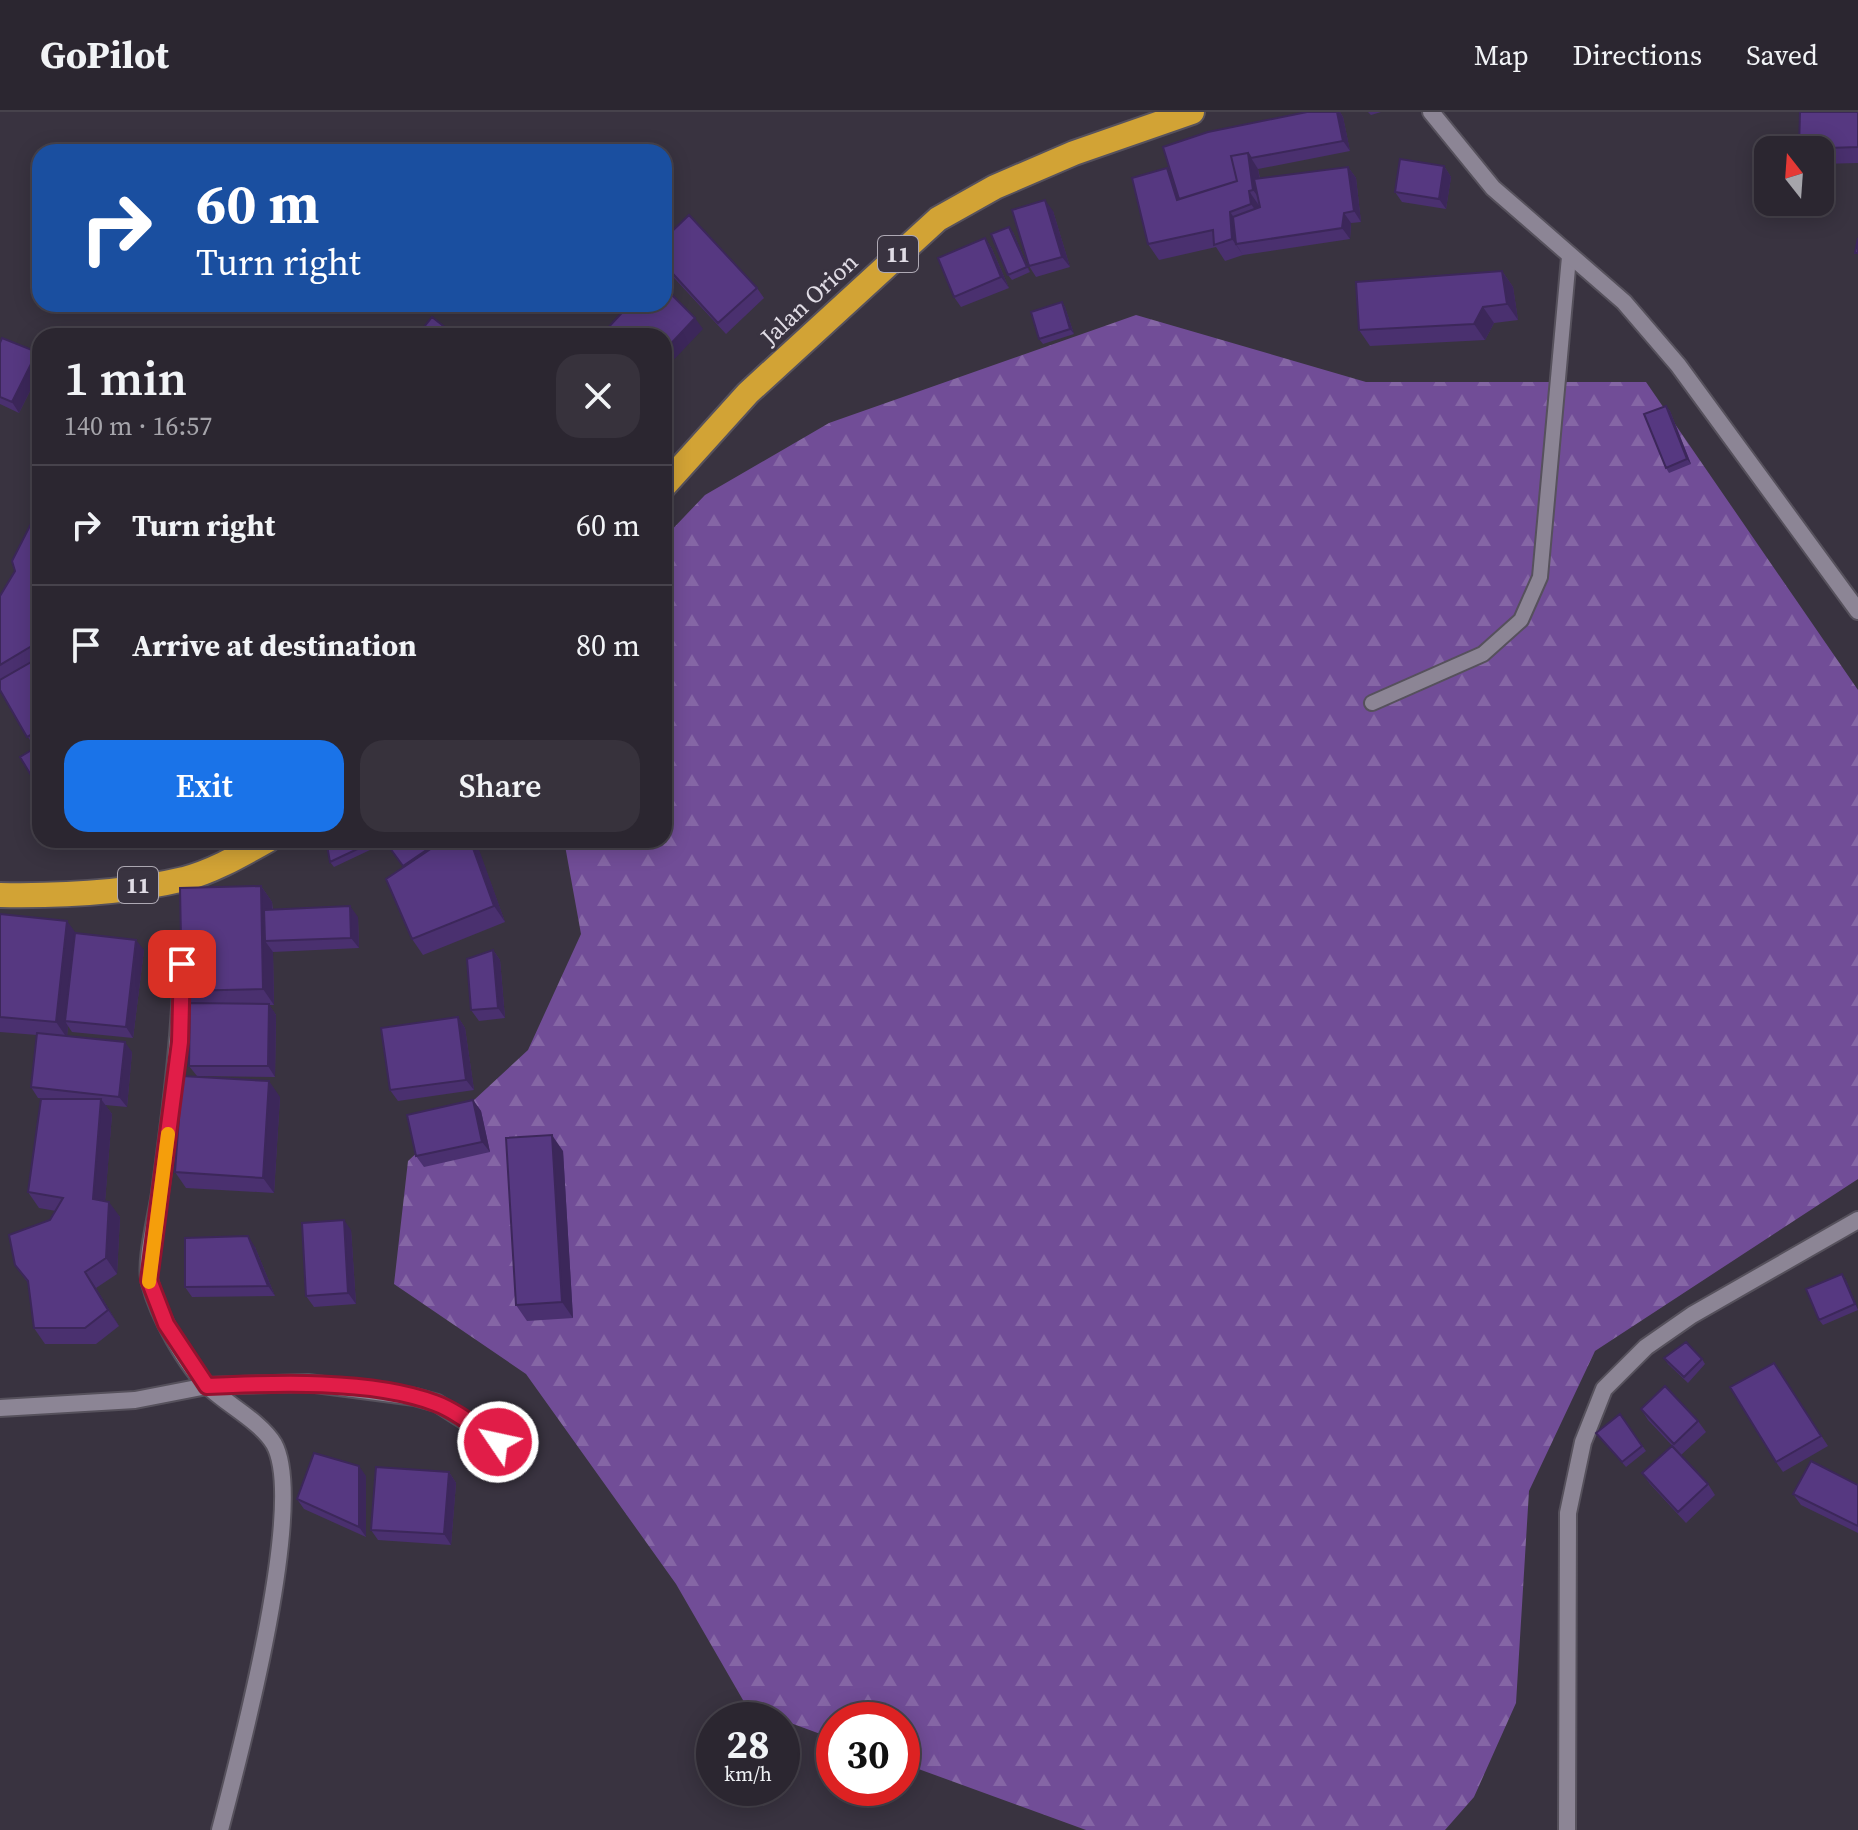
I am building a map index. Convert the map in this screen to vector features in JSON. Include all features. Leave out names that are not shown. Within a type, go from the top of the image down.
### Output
[{"type":"highway","name":"Jalan Orion","points":[[672,477],[748,393],[938,219],[995,187],[1061,159],[1192,112]]},
{"type":"highway","name":"11","points":[[0,895],[46,896],[184,886],[253,848]]},
{"type":"street","points":[[1431,112],[1493,188],[1624,302],[1678,365],[1858,611]]},
{"type":"street","points":[[183,950],[180,1042],[149,1280],[166,1324],[207,1386],[272,1440],[282,1462],[280,1531],[269,1620],[248,1726],[220,1830]]},
{"type":"street","points":[[1567,1830],[1568,1513],[1583,1442],[1604,1389],[1646,1347],[1692,1315],[1858,1220]]},
{"type":"street","points":[[0,1408],[135,1400],[207,1386],[308,1383],[415,1397],[437,1403],[498,1442]]},
{"type":"lane","points":[[1372,703],[1483,654],[1521,620],[1540,577],[1569,257]]},
{"type":"green space","points":[[1136,315],[1366,382],[1646,382],[1858,690],[1858,1179],[1595,1351],[1529,1491],[1516,1703],[1474,1797],[1445,1830],[1086,1830],[920,1770],[920,1702],[816,1702],[816,1732],[800,1726],[800,1702],[744,1702],[676,1584],[526,1374],[394,1284],[408,1161],[528,1050],[581,934],[565,848],[672,848],[672,530],[705,495],[829,423]]},
{"type":"building","points":[[1307,112],[1337,112],[1343,141],[1251,158],[1248,153],[1231,156],[1237,181],[1179,199],[1163,147],[1208,132]]},
{"type":"building","points":[[1800,112],[1858,112],[1858,147],[1834,148],[1834,136],[1799,136]]},
{"type":"building","points":[[1248,153],[1253,190],[1249,191],[1251,204],[1230,212],[1232,239],[1214,245],[1213,230],[1148,244],[1132,178],[1167,168],[1177,200],[1237,181],[1231,156]]},
{"type":"building","points":[[1400,159],[1444,166],[1439,199],[1395,192]]},
{"type":"building","points":[[1348,167],[1354,211],[1344,213],[1342,228],[1236,244],[1233,217],[1260,207],[1254,179]]},
{"type":"building","points":[[1045,200],[1062,257],[1029,266],[1012,210]]},
{"type":"building","points":[[689,215],[757,288],[718,323],[672,273],[672,231]]},
{"type":"building","points":[[1009,227],[1027,267],[1008,275],[991,234]]},
{"type":"building","points":[[985,238],[1001,277],[954,297],[938,258]]},
{"type":"building","points":[[1502,271],[1507,304],[1483,307],[1474,324],[1359,330],[1356,282]]},
{"type":"building","points":[[672,295],[695,318],[672,342],[672,328],[608,328],[623,312],[672,312]]},
{"type":"building","points":[[1062,302],[1070,329],[1039,339],[1031,312]]},
{"type":"building","points":[[432,317],[446,328],[423,328]]},
{"type":"building","points":[[2,338],[32,350],[32,362],[12,402],[0,397]]},
{"type":"building","points":[[1666,406],[1687,459],[1666,468],[1644,414]]},
{"type":"building","points":[[32,522],[32,646],[0,665],[0,596],[15,571],[12,561]]},
{"type":"building","points":[[32,662],[32,734],[27,737],[0,690],[0,680]]},
{"type":"building","points":[[32,750],[32,777],[20,757]]},
{"type":"building","points":[[327,848],[360,848],[330,862]]},
{"type":"building","points":[[390,848],[429,848],[403,866]]},
{"type":"building","points":[[432,848],[473,848],[494,906],[412,939],[386,879]]},
{"type":"building","points":[[261,886],[263,989],[182,991],[180,888]]},
{"type":"building","points":[[350,906],[351,938],[265,941],[264,910]]},
{"type":"building","points":[[0,914],[67,921],[56,1022],[0,1017]]},
{"type":"building","points":[[75,933],[136,940],[126,1027],[65,1021]]},
{"type":"building","points":[[493,950],[498,1008],[471,1010],[467,959]]},
{"type":"building","points":[[190,1003],[269,1004],[268,1066],[189,1066]]},
{"type":"building","points":[[458,1017],[466,1080],[390,1090],[381,1028]]},
{"type":"building","points":[[37,1033],[125,1042],[119,1097],[31,1087]]},
{"type":"building","points":[[182,1076],[269,1081],[263,1178],[175,1172]]},
{"type":"building","points":[[41,1099],[101,1099],[93,1199],[109,1202],[106,1258],[85,1272],[108,1310],[85,1328],[34,1328],[28,1281],[15,1265],[9,1235],[50,1220],[63,1198],[28,1192]]},
{"type":"building","points":[[473,1100],[482,1142],[416,1156],[407,1115]]},
{"type":"building","points":[[552,1135],[562,1302],[516,1305],[506,1138]]},
{"type":"building","points":[[344,1220],[348,1293],[306,1296],[302,1223]]},
{"type":"building","points":[[248,1236],[268,1286],[185,1287],[185,1238]]},
{"type":"building","points":[[1842,1274],[1855,1304],[1819,1320],[1806,1289]]},
{"type":"building","points":[[1686,1342],[1702,1359],[1684,1377],[1664,1358]]},
{"type":"building","points":[[1774,1363],[1821,1436],[1776,1462],[1730,1387]]},
{"type":"building","points":[[1665,1386],[1698,1421],[1674,1444],[1641,1409]]},
{"type":"building","points":[[1620,1414],[1642,1446],[1622,1462],[1596,1433]]},
{"type":"building","points":[[1672,1446],[1708,1484],[1678,1512],[1642,1473]]},
{"type":"building","points":[[314,1453],[359,1466],[359,1527],[297,1499]]},
{"type":"building","points":[[1811,1461],[1858,1485],[1858,1526],[1793,1494]]},
{"type":"building","points":[[376,1467],[449,1472],[444,1534],[371,1530]]},
{"type":"slow traffic","points":[[149,1282],[168,1134]]},
{"type":"route","points":[[182,964],[180,1042],[149,1280],[166,1324],[207,1386],[308,1383],[415,1397],[437,1403],[498,1442]]}]
